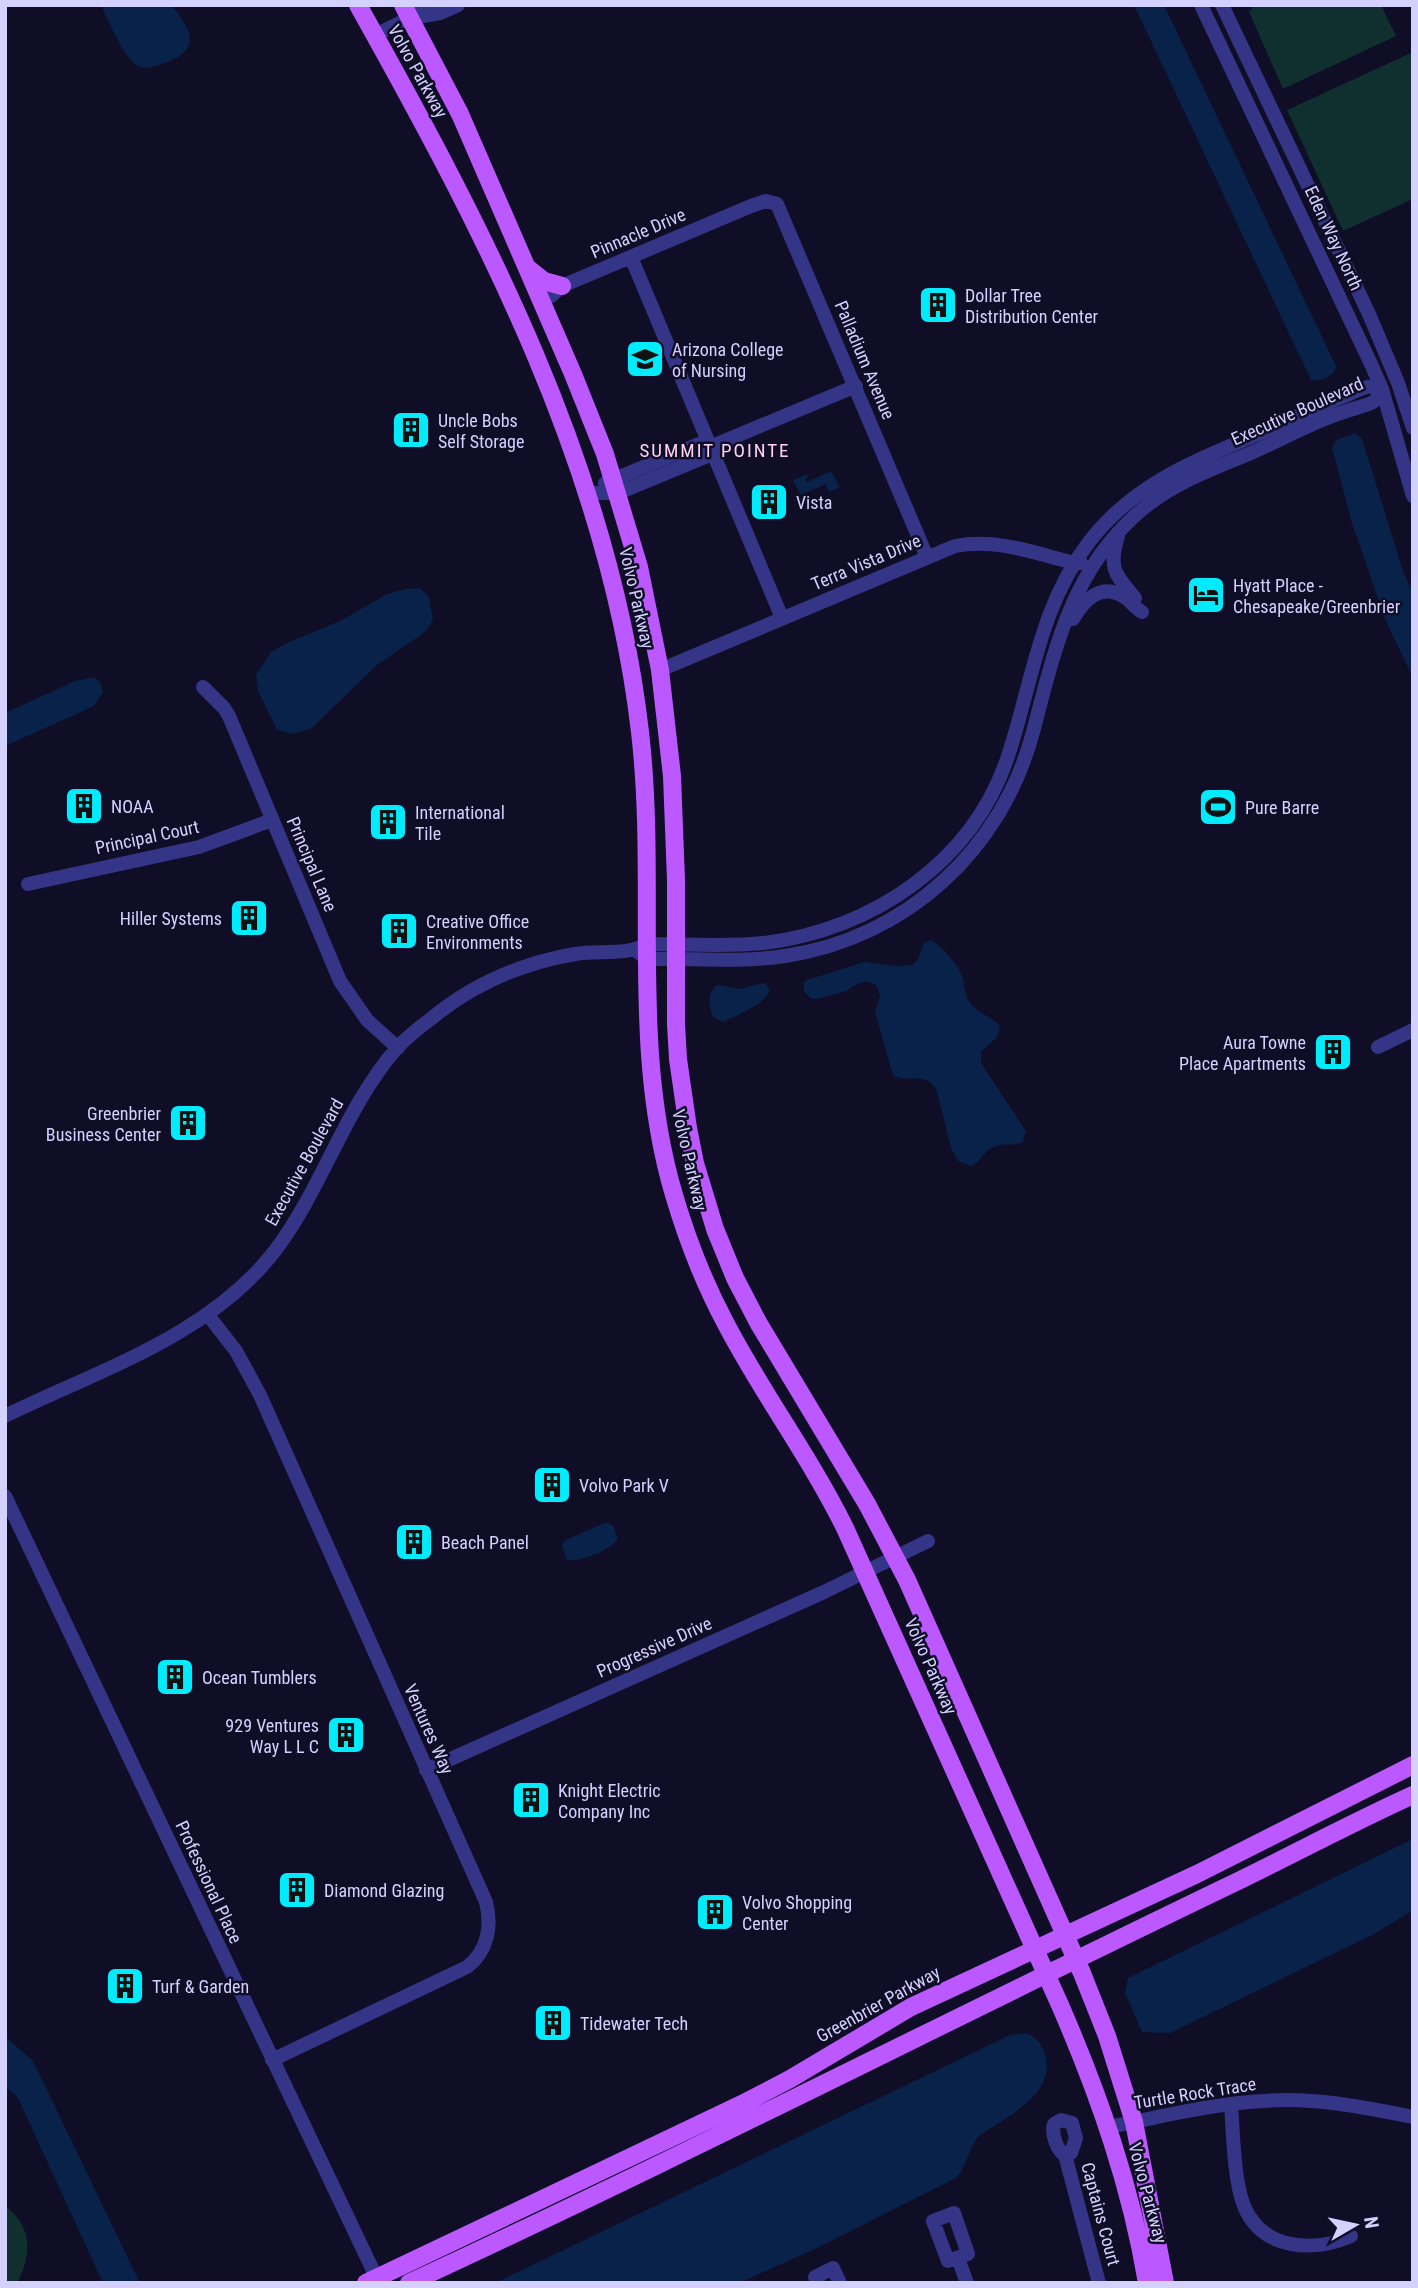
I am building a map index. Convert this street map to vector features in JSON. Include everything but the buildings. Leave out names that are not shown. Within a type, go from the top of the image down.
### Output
[{"type":"main road","name":"Volvo Parkway","points":[[358,5],[456,186],[544,378],[588,493],[617,599],[637,709],[646,813],[644,951],[652,1088],[664,1158],[684,1226],[696,1260],[725,1323],[833,1504],[1086,2066],[1109,2127],[1130,2202],[1147,2283]]},
{"type":"main road","name":"Volvo Parkway","points":[[407,12],[460,114],[592,420],[639,567],[660,670],[669,741],[674,804],[676,1024],[682,1094],[695,1163],[715,1229],[735,1278],[763,1332],[848,1472],[895,1557],[1076,1959],[1107,2036],[1135,2122],[1165,2283]]},
{"type":"main road","points":[[456,186],[470,201],[515,295],[523,301],[541,300]]},
{"type":"main road","points":[[526,265],[544,281],[562,286]]},
{"type":"main road","name":"Greenbrier Parkway","points":[[374,2281],[742,2104],[911,2007],[1066,1936],[1411,1769]]},
{"type":"main road","points":[[409,2283],[696,2147],[1413,1795]]},
{"type":"street","points":[[375,35],[407,12],[426,5]]},
{"type":"street","points":[[407,12],[440,13],[458,5]]},
{"type":"street","name":"Eden Way North","points":[[1201,5],[1382,389],[1413,496]]},
{"type":"street","name":"Eden Way North","points":[[1222,5],[1369,314],[1398,383],[1413,428]]},
{"type":"street","name":"Palladium Avenue","points":[[751,206],[770,202],[781,209],[927,556]]},
{"type":"street","name":"Pinnacle Drive","points":[[541,300],[551,296],[562,286],[751,206]]},
{"type":"street","points":[[631,257],[782,618]]},
{"type":"street","points":[[1382,389],[1413,378]]},
{"type":"street","points":[[588,493],[705,457],[710,447],[856,386]]},
{"type":"street","name":"Executive Boulevard","points":[[5,1416],[168,1339],[208,1315],[250,1280],[275,1252],[312,1194],[371,1082],[398,1048],[432,1017],[462,996],[506,973],[574,954],[676,951],[766,958],[818,950],[869,932],[929,895],[966,860],[1008,800],[1028,751],[1066,615],[1097,561],[1119,533],[1144,508],[1182,483],[1312,425],[1374,402],[1382,389],[1368,387],[1298,414],[1169,473],[1144,489],[1100,529],[1074,563],[1046,620],[1003,770],[978,817],[942,860],[921,880],[860,917],[827,930],[765,943],[676,951]]},
{"type":"street","points":[[1055,651],[1082,605],[1098,593],[1116,593],[1142,612],[1138,602],[1122,584],[1115,571],[1113,555],[1119,533]]},
{"type":"street","name":"Terra Vista Drive","points":[[660,670],[955,546],[977,544],[1028,550],[1074,563],[1097,561]]},
{"type":"street","name":"Principal Lane","points":[[202,687],[229,716],[340,981],[367,1020],[398,1048]]},
{"type":"street","name":"Principal Court","points":[[28,884],[199,847],[272,820]]},
{"type":"street","points":[[1378,1047],[1412,1030]]},
{"type":"street","name":"Ventures Way","points":[[208,1315],[224,1334],[252,1379],[486,1902],[490,1926],[483,1948],[471,1964],[461,1971],[272,2060]]},
{"type":"street","name":"Professional Place","points":[[5,1496],[374,2281]]},
{"type":"street","name":"Progressive Drive","points":[[426,1770],[766,1618],[928,1541]]},
{"type":"street","name":"Turtle Rock Trace","points":[[1109,2127],[1196,2109],[1265,2100],[1317,2102],[1413,2117]]},
{"type":"street","points":[[1231,2104],[1241,2197],[1254,2223],[1270,2237],[1293,2245],[1324,2245],[1351,2236]]},
{"type":"street","name":"Captains Court","points":[[1065,2155],[1099,2283]]},
{"type":"street","points":[[958,2258],[967,2283]]},
{"type":"street","points":[[818,2283],[815,2277],[833,2268],[840,2283]]},
{"type":"green space","points":[[1255,5],[1381,5],[1396,36],[1283,89],[1249,12]]},
{"type":"green space","points":[[1413,52],[1413,199],[1343,231],[1287,110]]},
{"type":"green space","points":[[5,2206],[21,2223],[27,2242],[25,2262],[17,2283],[5,2283]]},
{"type":"water","points":[[101,5],[171,5],[189,33],[187,48],[182,54],[159,65],[146,68],[138,66],[122,48]]},
{"type":"water","points":[[1134,5],[1164,5],[1336,366],[1335,371],[1327,377],[1311,380]]},
{"type":"water","points":[[1355,433],[1362,439],[1403,571],[1413,594],[1413,678],[1385,619],[1352,523],[1332,448],[1336,440]]},
{"type":"water","points":[[831,471],[840,487],[829,492],[826,484],[801,495],[793,480],[807,474],[807,482]]},
{"type":"water","points":[[420,588],[429,597],[433,620],[425,632],[377,665],[312,728],[294,734],[277,730],[258,691],[256,675],[271,652],[342,620],[387,594]]},
{"type":"water","points":[[95,677],[101,683],[103,692],[94,706],[5,746],[5,713],[75,681]]},
{"type":"water","points":[[930,940],[944,950],[957,967],[970,1003],[999,1026],[996,1038],[981,1052],[981,1063],[1026,1131],[1023,1142],[994,1147],[971,1166],[958,1161],[951,1148],[937,1091],[932,1084],[922,1079],[906,1079],[893,1075],[875,1012],[880,995],[876,985],[866,981],[847,991],[817,999],[812,999],[804,992],[804,982],[807,980],[864,962],[912,965],[918,959],[924,943]]},
{"type":"water","points":[[762,983],[770,990],[763,1000],[723,1022],[713,1017],[710,996],[717,985],[741,989]]},
{"type":"water","points":[[604,1523],[613,1526],[618,1538],[615,1542],[596,1554],[567,1560],[562,1546],[564,1541]]},
{"type":"water","points":[[1413,1839],[1413,1910],[1374,1934],[1170,2033],[1142,2032],[1125,1993],[1128,1978]]},
{"type":"water","points":[[1024,2033],[1035,2038],[1043,2049],[1047,2064],[1045,2078],[1029,2101],[979,2136],[956,2178],[817,2248],[739,2283],[495,2283],[1010,2035]]},
{"type":"water","points":[[5,2036],[33,2061],[140,2283],[103,2283],[18,2098],[5,2086]]},
{"type":"place","name":"Dollar Tree Distribution Center","points":[[938,305]]},
{"type":"place","name":"Arizona College of Nursing","points":[[645,359]]},
{"type":"place","name":"Uncle Bobs Self Storage","points":[[411,430]]},
{"type":"place","name":"Vista","points":[[769,502]]},
{"type":"place","name":"Hyatt Place - Chesapeake/Greenbrier","points":[[1206,595]]},
{"type":"place","name":"NOAA","points":[[84,806]]},
{"type":"place","name":"Pure Barre","points":[[1218,807]]},
{"type":"place","name":"International Tile","points":[[388,822]]},
{"type":"place","name":"Hiller Systems","points":[[249,918]]},
{"type":"place","name":"Creative Office Environments","points":[[399,931]]},
{"type":"place","name":"Aura Towne Place Apartments","points":[[1333,1052]]},
{"type":"place","name":"Greenbrier Business Center","points":[[188,1123]]},
{"type":"place","name":"Volvo Park V","points":[[552,1485]]},
{"type":"place","name":"Beach Panel","points":[[414,1542]]},
{"type":"place","name":"Ocean Tumblers","points":[[175,1677]]},
{"type":"place","name":"929 Ventures Way L L C","points":[[346,1735]]},
{"type":"place","name":"Knight Electric Company Inc","points":[[531,1800]]},
{"type":"place","name":"Diamond Glazing","points":[[297,1890]]},
{"type":"place","name":"Volvo Shopping Center","points":[[715,1912]]},
{"type":"place","name":"Turf & Garden","points":[[125,1986]]},
{"type":"place","name":"Tidewater Tech","points":[[553,2023]]},
{"type":"district","name":"SUMMIT POINTE","points":[[715,450]]}]
